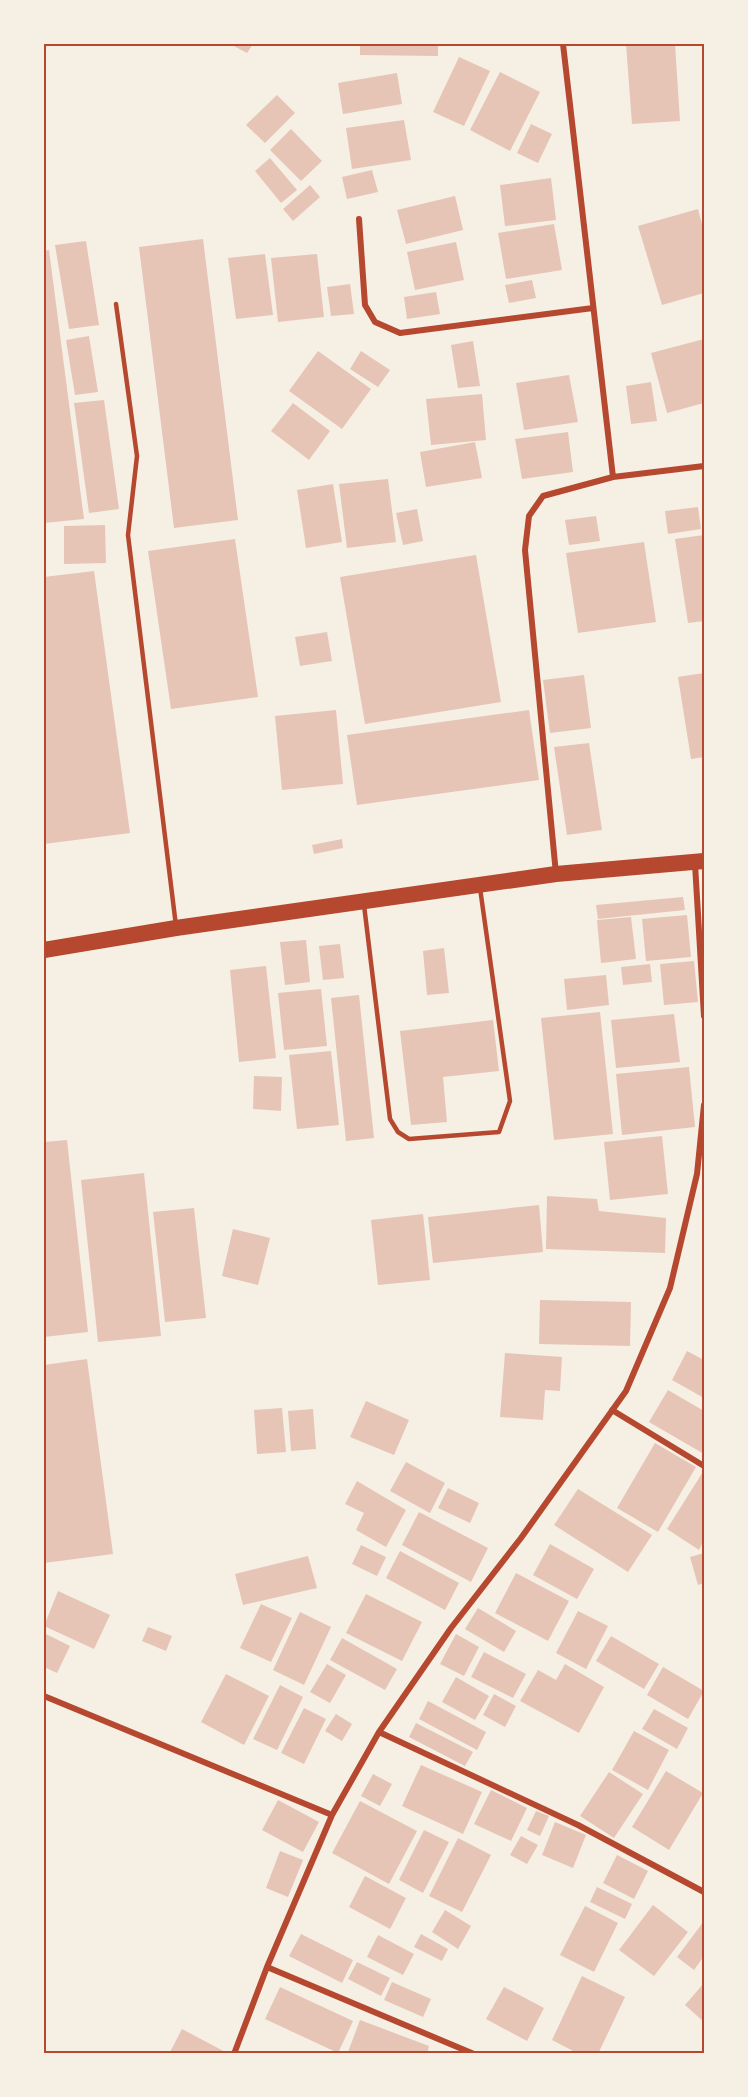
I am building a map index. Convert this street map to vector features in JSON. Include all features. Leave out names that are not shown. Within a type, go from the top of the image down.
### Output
[{"type":"highway","points":[[44,950],[176,928],[556,874],[700,862]]},
{"type":"street","points":[[562,44],[613,477]]},
{"type":"street","points":[[359,219],[365,305],[375,322],[400,333],[593,308]]},
{"type":"street","points":[[556,874],[525,550],[530,516],[543,496],[613,477],[705,466]]},
{"type":"street","points":[[700,862],[705,1016]]},
{"type":"street","points":[[234,2054],[267,1967],[332,1815],[379,1732],[451,1628],[521,1538],[626,1392],[670,1288],[698,1174],[705,1105]]},
{"type":"street","points":[[612,1410],[705,1466]]},
{"type":"street","points":[[44,1696],[332,1815]]},
{"type":"street","points":[[379,1732],[578,1825],[705,1892]]},
{"type":"street","points":[[267,1967],[474,2054]]},
{"type":"lane","points":[[116,304],[137,456],[128,535],[176,928]]},
{"type":"lane","points":[[363,902],[390,1119],[398,1132],[409,1139],[499,1132],[510,1101],[479,885]]},
{"type":"building","points":[[230,44],[253,44],[247,53]]},
{"type":"building","points":[[360,44],[438,44],[438,56],[360,55]]},
{"type":"building","points":[[626,44],[675,44],[680,121],[632,124]]},
{"type":"building","points":[[459,57],[490,71],[464,126],[433,112]]},
{"type":"building","points":[[500,72],[540,92],[510,151],[470,130]]},
{"type":"building","points":[[397,73],[402,104],[343,114],[338,83]]},
{"type":"building","points":[[277,95],[295,113],[265,143],[246,125]]},
{"type":"building","points":[[404,120],[411,160],[352,169],[346,128]]},
{"type":"building","points":[[531,124],[552,134],[538,163],[517,153]]},
{"type":"building","points":[[291,129],[322,161],[301,181],[270,150]]},
{"type":"building","points":[[270,158],[297,190],[281,203],[255,171]]},
{"type":"building","points":[[372,170],[378,192],[347,199],[342,177]]},
{"type":"building","points":[[551,178],[556,220],[505,226],[500,185]]},
{"type":"building","points":[[310,185],[320,197],[293,221],[283,209]]},
{"type":"building","points":[[455,196],[463,230],[406,244],[397,210]]},
{"type":"building","points":[[698,209],[704,232],[704,293],[662,305],[638,226]]},
{"type":"building","points":[[554,224],[562,270],[506,279],[498,233]]},
{"type":"building","points":[[203,239],[238,520],[174,528],[139,247]]},
{"type":"building","points":[[86,241],[99,325],[69,329],[55,245]]},
{"type":"building","points":[[456,242],[464,280],[415,290],[407,252]]},
{"type":"building","points":[[49,250],[84,519],[44,523],[44,251]]},
{"type":"building","points":[[265,254],[273,315],[236,319],[228,258]]},
{"type":"building","points":[[317,254],[324,317],[278,322],[271,258]]},
{"type":"building","points":[[532,280],[536,298],[509,303],[505,285]]},
{"type":"building","points":[[350,284],[354,314],[331,316],[327,287]]},
{"type":"building","points":[[436,292],[440,314],[407,319],[404,297]]},
{"type":"building","points":[[89,336],[98,392],[75,395],[66,340]]},
{"type":"building","points":[[704,339],[704,403],[667,413],[651,353]]},
{"type":"building","points":[[473,341],[480,386],[458,388],[451,345]]},
{"type":"building","points":[[318,351],[371,389],[342,429],[289,391]]},
{"type":"building","points":[[361,351],[390,370],[378,387],[350,369]]},
{"type":"building","points":[[569,375],[578,422],[524,430],[516,383]]},
{"type":"building","points":[[651,382],[657,421],[631,424],[626,386]]},
{"type":"building","points":[[482,394],[486,440],[431,445],[426,399]]},
{"type":"building","points":[[104,400],[119,509],[89,513],[74,403]]},
{"type":"building","points":[[293,403],[330,431],[309,460],[271,431]]},
{"type":"building","points":[[568,432],[573,472],[522,479],[515,439]]},
{"type":"building","points":[[475,442],[482,478],[426,487],[420,452]]},
{"type":"building","points":[[388,479],[396,542],[347,548],[339,484]]},
{"type":"building","points":[[333,484],[342,542],[306,548],[297,490]]},
{"type":"building","points":[[698,507],[701,529],[668,534],[665,511]]},
{"type":"building","points":[[417,509],[423,541],[403,545],[396,513]]},
{"type":"building","points":[[596,516],[600,541],[569,545],[565,520]]},
{"type":"building","points":[[105,525],[106,563],[64,564],[64,526]]},
{"type":"building","points":[[704,535],[704,621],[688,623],[675,539]]},
{"type":"building","points":[[235,539],[258,697],[171,709],[148,551]]},
{"type":"building","points":[[644,542],[656,622],[578,633],[566,553]]},
{"type":"building","points":[[476,555],[501,702],[365,724],[340,577]]},
{"type":"building","points":[[94,571],[130,833],[44,844],[44,577]]},
{"type":"building","points":[[327,632],[332,661],[300,666],[295,637]]},
{"type":"building","points":[[704,673],[704,757],[691,759],[678,677]]},
{"type":"building","points":[[584,675],[591,728],[550,733],[543,680]]},
{"type":"building","points":[[336,710],[343,784],[282,790],[275,716]]},
{"type":"building","points":[[529,710],[539,780],[357,805],[347,735]]},
{"type":"building","points":[[589,743],[602,830],[567,835],[554,747]]},
{"type":"building","points":[[342,839],[343,848],[314,854],[312,845]]},
{"type":"building","points":[[683,897],[685,910],[598,919],[596,905]]},
{"type":"building","points":[[687,915],[691,957],[646,961],[642,919]]},
{"type":"building","points":[[631,917],[636,959],[601,963],[597,920]]},
{"type":"building","points":[[306,940],[310,982],[285,985],[280,942]]},
{"type":"building","points":[[340,944],[344,978],[323,980],[319,946]]},
{"type":"building","points":[[444,948],[449,993],[427,995],[423,951]]},
{"type":"building","points":[[694,961],[698,1002],[664,1005],[660,964]]},
{"type":"building","points":[[650,964],[652,982],[623,985],[621,967]]},
{"type":"building","points":[[266,966],[276,1058],[239,1062],[230,970]]},
{"type":"building","points":[[606,975],[609,1005],[567,1010],[564,979]]},
{"type":"building","points":[[321,989],[327,1046],[284,1050],[278,993]]},
{"type":"building","points":[[359,995],[374,1138],[346,1141],[331,998]]},
{"type":"building","points":[[600,1012],[613,1134],[554,1140],[541,1018]]},
{"type":"building","points":[[674,1014],[680,1062],[616,1068],[611,1020]]},
{"type":"building","points":[[493,1020],[499,1071],[443,1077],[447,1122],[411,1125],[400,1031]]},
{"type":"building","points":[[331,1051],[339,1125],[297,1129],[289,1055]]},
{"type":"building","points":[[689,1067],[695,1127],[622,1135],[616,1074]]},
{"type":"building","points":[[254,1076],[282,1077],[281,1111],[253,1109]]},
{"type":"building","points":[[662,1136],[668,1194],[610,1200],[604,1142]]},
{"type":"building","points":[[67,1140],[88,1332],[44,1337],[44,1142]]},
{"type":"building","points":[[144,1173],[161,1336],[98,1342],[81,1180]]},
{"type":"building","points":[[547,1196],[597,1199],[599,1211],[666,1218],[665,1253],[546,1249]]},
{"type":"building","points":[[539,1205],[543,1252],[433,1263],[428,1217]]},
{"type":"building","points":[[194,1208],[206,1318],[165,1322],[153,1212]]},
{"type":"building","points":[[423,1214],[430,1280],[378,1285],[371,1220]]},
{"type":"building","points":[[233,1229],[270,1238],[258,1285],[222,1276]]},
{"type":"building","points":[[540,1300],[631,1302],[630,1346],[539,1344]]},
{"type":"building","points":[[687,1351],[704,1360],[704,1398],[672,1380]]},
{"type":"building","points":[[505,1353],[562,1357],[560,1391],[545,1390],[543,1420],[500,1417]]},
{"type":"building","points":[[87,1359],[113,1554],[44,1563],[44,1365]]},
{"type":"building","points":[[668,1390],[704,1411],[704,1454],[649,1422]]},
{"type":"building","points":[[366,1401],[409,1420],[394,1455],[350,1437]]},
{"type":"building","points":[[282,1408],[286,1452],[257,1454],[254,1410]]},
{"type":"building","points":[[313,1409],[316,1449],[291,1451],[288,1411]]},
{"type":"building","points":[[655,1443],[696,1467],[658,1532],[617,1508]]},
{"type":"building","points":[[406,1462],[445,1483],[430,1513],[390,1491]]},
{"type":"building","points":[[704,1470],[704,1540],[699,1550],[667,1529]]},
{"type":"building","points":[[357,1481],[406,1510],[386,1547],[356,1530],[364,1513],[345,1504]]},
{"type":"building","points":[[448,1488],[479,1503],[470,1523],[438,1508]]},
{"type":"building","points":[[578,1489],[652,1535],[628,1572],[554,1525]]},
{"type":"building","points":[[419,1512],[488,1548],[471,1582],[402,1545]]},
{"type":"building","points":[[550,1544],[594,1569],[577,1599],[533,1575]]},
{"type":"building","points":[[361,1545],[386,1557],[377,1576],[352,1564]]},
{"type":"building","points":[[400,1551],[459,1583],[445,1610],[386,1578]]},
{"type":"building","points":[[704,1553],[704,1583],[698,1585],[690,1557]]},
{"type":"building","points":[[308,1556],[317,1588],[243,1605],[235,1574]]},
{"type":"building","points":[[516,1573],[569,1601],[548,1641],[495,1613]]},
{"type":"building","points":[[58,1591],[110,1615],[94,1649],[44,1626]]},
{"type":"building","points":[[366,1594],[422,1622],[402,1661],[346,1633]]},
{"type":"building","points":[[261,1604],[292,1618],[271,1662],[240,1648]]},
{"type":"building","points":[[478,1608],[516,1631],[504,1652],[465,1629]]},
{"type":"building","points":[[578,1611],[608,1626],[586,1669],[556,1653]]},
{"type":"building","points":[[300,1612],[331,1627],[304,1685],[273,1670]]},
{"type":"building","points":[[148,1627],[172,1636],[166,1651],[142,1641]]},
{"type":"building","points":[[44,1633],[70,1646],[57,1673],[44,1667]]},
{"type":"building","points":[[456,1634],[479,1647],[464,1676],[440,1664]]},
{"type":"building","points":[[611,1636],[659,1664],[644,1689],[596,1661]]},
{"type":"building","points":[[342,1638],[397,1669],[385,1690],[330,1660]]},
{"type":"building","points":[[484,1652],[526,1674],[513,1698],[471,1677]]},
{"type":"building","points":[[327,1664],[346,1675],[330,1703],[310,1692]]},
{"type":"building","points":[[565,1664],[604,1687],[579,1733],[520,1701],[538,1670],[556,1680]]},
{"type":"building","points":[[663,1667],[704,1691],[688,1719],[647,1695]]},
{"type":"building","points":[[226,1674],[269,1696],[244,1745],[201,1722]]},
{"type":"building","points":[[456,1677],[489,1696],[475,1720],[442,1702]]},
{"type":"building","points":[[280,1685],[303,1697],[277,1750],[253,1739]]},
{"type":"building","points":[[494,1694],[516,1706],[505,1727],[483,1715]]},
{"type":"building","points":[[428,1701],[486,1732],[477,1750],[419,1719]]},
{"type":"building","points":[[304,1708],[326,1719],[304,1764],[281,1753]]},
{"type":"building","points":[[654,1709],[688,1728],[677,1749],[642,1729]]},
{"type":"building","points":[[336,1714],[352,1724],[342,1741],[325,1731]]},
{"type":"building","points":[[416,1723],[473,1752],[465,1766],[409,1737]]},
{"type":"building","points":[[634,1731],[669,1750],[648,1790],[612,1770]]},
{"type":"building","points":[[421,1765],[482,1792],[463,1834],[402,1806]]},
{"type":"building","points":[[666,1771],[703,1793],[669,1850],[632,1827]]},
{"type":"building","points":[[609,1772],[643,1794],[614,1838],[580,1816]]},
{"type":"building","points":[[373,1774],[392,1784],[380,1806],[361,1796]]},
{"type":"building","points":[[491,1790],[527,1808],[511,1841],[474,1824]]},
{"type":"building","points":[[278,1800],[319,1822],[303,1852],[262,1830]]},
{"type":"building","points":[[360,1801],[417,1831],[389,1884],[332,1853]]},
{"type":"building","points":[[536,1811],[549,1816],[540,1836],[527,1830]]},
{"type":"building","points":[[555,1822],[586,1835],[573,1868],[542,1855]]},
{"type":"building","points":[[424,1830],[449,1842],[423,1893],[399,1880]]},
{"type":"building","points":[[521,1836],[538,1845],[527,1864],[510,1855]]},
{"type":"building","points":[[458,1838],[491,1855],[462,1912],[429,1896]]},
{"type":"building","points":[[280,1851],[303,1860],[288,1897],[266,1888]]},
{"type":"building","points":[[617,1855],[648,1871],[634,1899],[603,1883]]},
{"type":"building","points":[[365,1876],[406,1898],[390,1929],[349,1907]]},
{"type":"building","points":[[597,1887],[632,1904],[625,1919],[590,1902]]},
{"type":"building","points":[[653,1905],[688,1932],[654,1976],[619,1950]]},
{"type":"building","points":[[585,1906],[618,1923],[594,1972],[560,1955]]},
{"type":"building","points":[[445,1910],[471,1926],[458,1949],[432,1932]]},
{"type":"building","points":[[704,1921],[704,1956],[694,1970],[677,1957]]},
{"type":"building","points":[[301,1934],[353,1960],[342,1983],[289,1956]]},
{"type":"building","points":[[421,1934],[448,1949],[442,1961],[414,1947]]},
{"type":"building","points":[[378,1935],[414,1954],[403,1975],[367,1957]]},
{"type":"building","points":[[357,1962],[390,1978],[381,1996],[348,1979]]},
{"type":"building","points":[[582,1976],[625,1997],[598,2054],[579,2054],[552,2040]]},
{"type":"building","points":[[392,1982],[431,1999],[423,2017],[384,2000]]},
{"type":"building","points":[[704,1983],[704,2022],[685,2005]]},
{"type":"building","points":[[280,1987],[353,2021],[338,2053],[265,2019]]},
{"type":"building","points":[[504,1987],[544,2008],[527,2041],[486,2019]]},
{"type":"building","points":[[360,2020],[429,2046],[427,2054],[348,2052]]},
{"type":"building","points":[[182,2029],[229,2054],[169,2054]]}]
